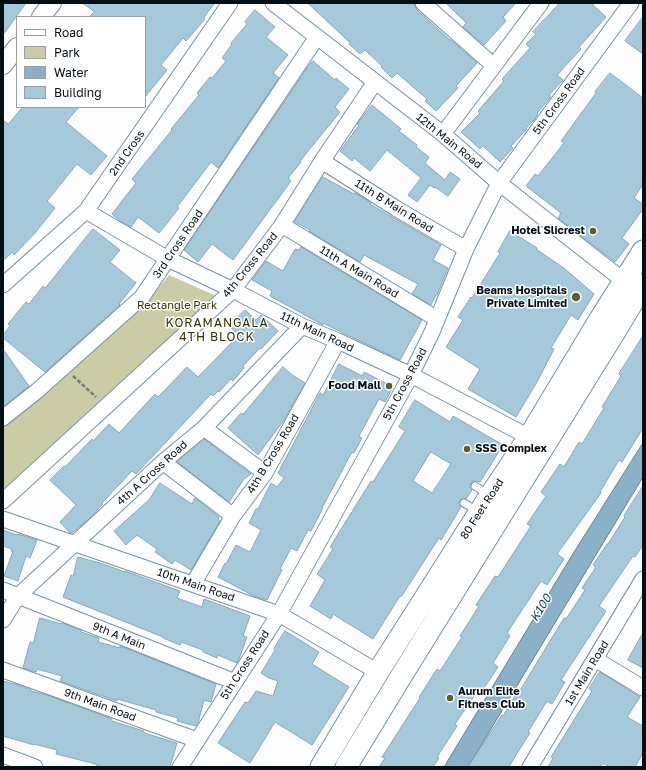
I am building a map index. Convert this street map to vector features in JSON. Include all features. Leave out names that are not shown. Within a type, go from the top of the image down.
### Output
[{"type":"main road","name":"80 Feet Road","points":[[346,767],[397,683],[482,503],[616,330],[638,289],[643,251]]},
{"type":"main road","name":"80 Feet Road","points":[[321,767],[482,503],[529,438],[601,316],[638,289]]},
{"type":"main road","points":[[378,672],[397,683]]},
{"type":"street","points":[[42,16],[52,3]]},
{"type":"street","name":"2nd Cross","points":[[3,285],[86,211],[230,3]]},
{"type":"street","name":"12th Main Road","points":[[273,3],[443,134],[499,183],[638,289]]},
{"type":"street","points":[[423,3],[494,66]]},
{"type":"street","points":[[443,134],[541,3]]},
{"type":"street","name":"5th Cross Road","points":[[180,767],[279,614],[411,375],[432,332],[466,249],[499,183],[631,3]]},
{"type":"street","name":"3rd Cross Road","points":[[3,418],[37,391],[142,297],[318,37]]},
{"type":"street","points":[[3,65],[16,48]]},
{"type":"street","name":"4th Cross Road","points":[[3,501],[233,290],[282,225],[322,161],[375,82]]},
{"type":"street","name":"11th B Main Road","points":[[322,161],[397,209],[466,249]]},
{"type":"street","name":"11th Main Road","points":[[86,211],[168,259],[233,290],[302,326],[411,375],[529,438]]},
{"type":"street","name":"11th A Main Road","points":[[282,225],[437,319]]},
{"type":"street","name":"4th A Cross Road","points":[[3,620],[18,596],[163,462],[204,428],[302,326]]},
{"type":"street","name":"4th B Cross Road","points":[[193,584],[233,516],[265,473],[338,341]]},
{"type":"street","points":[[204,428],[265,473]]},
{"type":"street","points":[[163,462],[233,516]]},
{"type":"street","name":"10th Main Road","points":[[3,519],[279,614],[378,672]]},
{"type":"street","name":"1st Main Road","points":[[530,767],[643,579]]},
{"type":"street","name":"9th A Main","points":[[3,590],[235,682]]},
{"type":"street","points":[[595,659],[643,688]]},
{"type":"street","name":"9th Main Road","points":[[3,670],[197,740]]},
{"type":"street","points":[[3,755],[35,767]]},
{"type":"green space","name":"Rectangle Park","points":[[169,275],[223,299],[3,492],[3,425],[149,299]]},
{"type":"water","name":"K100","points":[[643,443],[643,477],[468,767],[444,767],[571,557]]},
{"type":"building","points":[[3,3],[26,3],[16,16],[3,35]]},
{"type":"building","points":[[83,3],[215,3],[204,17],[205,19],[186,41],[183,38],[161,65],[167,70],[146,96],[146,16],[90,16],[94,12]]},
{"type":"building","points":[[308,3],[414,3],[417,10],[477,63],[456,86],[458,88],[436,111],[425,101],[427,99],[397,73],[392,78],[365,50],[360,54]]},
{"type":"building","points":[[446,3],[516,3],[503,17],[506,21],[484,45],[463,27],[466,23]]},
{"type":"building","points":[[560,3],[591,3],[606,17],[579,47],[581,49],[557,75],[563,80],[549,95],[551,97],[537,113],[538,114],[534,120],[526,128],[527,129],[511,146],[513,148],[500,162],[483,146],[480,149],[461,132],[480,113],[478,111],[504,81],[502,79],[530,48],[526,44],[536,34],[533,32]]},
{"type":"building","points":[[255,10],[275,27],[266,37],[288,55],[273,73],[279,78],[218,168],[211,162],[177,207],[179,208],[159,233],[138,217],[131,227],[120,221],[112,214],[136,183],[132,179],[199,95],[197,93],[226,61],[222,58],[232,44],[231,43],[247,24],[245,22]]},
{"type":"building","points":[[643,17],[643,54],[625,41]]},
{"type":"building","points":[[313,61],[335,80],[336,78],[349,89],[335,107],[340,112],[300,161],[301,162],[288,178],[291,181],[233,260],[212,244],[198,262],[184,250]]},
{"type":"building","points":[[610,73],[643,98],[643,184],[634,198],[643,204],[643,209],[622,238],[629,244],[615,262],[558,218],[561,213],[526,186],[535,174],[538,176],[564,143],[561,141]]},
{"type":"building","points":[[372,105],[401,129],[399,131],[417,145],[416,147],[429,157],[425,163],[445,180],[450,172],[460,179],[448,196],[430,185],[417,202],[408,195],[421,178],[387,150],[370,171],[354,158],[352,161],[340,151],[359,125],[357,124]]},
{"type":"building","points":[[22,108],[78,108],[66,122],[107,156],[91,175],[77,164],[47,201],[55,208],[35,233],[14,255],[12,252],[3,261],[3,120],[8,124]]},
{"type":"building","points":[[323,177],[354,194],[357,194],[371,203],[370,204],[441,245],[433,260],[448,268],[437,295],[431,305],[412,294],[418,284],[364,255],[360,262],[295,222]]},
{"type":"building","points":[[93,229],[120,250],[110,262],[136,283],[119,304],[120,305],[45,372],[3,338],[3,335],[10,326],[8,324],[26,302],[29,304],[43,286],[45,288]]},
{"type":"building","points":[[510,231],[537,248],[536,249],[565,269],[594,294],[578,320],[571,315],[551,348],[554,349],[537,382],[516,417],[468,389],[480,369],[446,347],[463,320],[458,317],[471,297],[472,298],[500,253],[498,252]]},
{"type":"building","points":[[301,247],[422,320],[400,360],[323,323],[323,325],[270,296],[272,291],[252,280],[266,261],[283,271],[295,249],[299,250]]},
{"type":"building","points":[[245,310],[256,320],[261,315],[278,331],[243,366],[244,368],[233,381],[231,379],[219,392],[218,391],[213,396],[211,394],[136,474],[132,471],[89,519],[70,533],[60,522],[76,505],[50,480],[92,439],[93,441],[109,424],[119,433],[155,394],[158,397],[187,367],[198,377],[239,335],[229,326]]},
{"type":"building","points":[[643,336],[643,428],[622,462],[619,460],[600,492],[601,493],[557,554],[564,559],[547,585],[541,581],[507,633],[510,636],[493,663],[498,667],[482,691],[479,689],[455,724],[457,726],[437,757],[439,758],[433,767],[379,767],[385,758],[382,757],[420,698],[419,697],[437,669],[440,671],[462,637],[460,636],[479,606],[476,605],[495,576],[498,577],[531,526],[527,524],[546,496],[541,492],[560,464],[564,467],[579,442],[582,444],[621,376],[619,374]]},
{"type":"building","points":[[3,349],[29,386],[3,407]]},
{"type":"building","points":[[339,364],[362,376],[364,372],[393,387],[385,402],[379,399],[359,436],[362,438],[354,453],[352,452],[311,531],[308,530],[297,551],[291,548],[267,600],[254,596],[218,577],[236,545],[250,552],[261,530],[249,523],[271,483],[277,487],[284,478],[278,473],[320,393],[323,395]]},
{"type":"building","points":[[283,367],[305,383],[284,420],[258,455],[228,428],[241,413],[243,414]]},
{"type":"building","points":[[415,400],[450,422],[453,416],[503,445],[480,482],[473,481],[471,483],[470,486],[472,490],[466,499],[464,498],[460,500],[459,503],[461,507],[441,540],[439,538],[373,639],[333,614],[331,619],[310,606],[325,580],[317,574],[333,549],[330,547],[371,481],[373,482],[405,431],[399,427]],"holes":[[[431,452],[451,464],[432,493],[413,481]]]},
{"type":"building","points":[[204,439],[251,474],[244,479],[229,502],[177,462]]},
{"type":"building","points":[[160,483],[192,504],[195,498],[219,517],[218,519],[220,521],[191,570],[175,560],[172,564],[155,552],[157,549],[137,535],[126,545],[114,531],[149,500]]},
{"type":"building","points":[[643,486],[643,545],[635,557],[633,556],[599,606],[606,611],[561,680],[565,682],[552,704],[547,701],[528,732],[530,733],[509,767],[468,767],[502,715],[503,716],[518,691],[519,692],[564,618],[566,619],[585,590],[582,588],[596,567],[593,565],[608,544]]},
{"type":"building","points":[[3,530],[37,540],[30,558],[26,556],[18,581],[4,576],[13,551],[11,551],[12,549],[3,546]]},
{"type":"building","points":[[78,557],[125,571],[180,591],[177,598],[202,607],[204,599],[250,616],[243,636],[247,637],[237,663],[218,655],[217,658],[203,652],[203,650],[181,642],[180,645],[63,597],[71,575],[73,576]]},
{"type":"building","points":[[40,618],[63,623],[82,631],[81,632],[99,638],[98,642],[120,648],[120,646],[216,684],[211,702],[204,700],[196,726],[177,721],[178,718],[156,712],[156,710],[117,699],[117,701],[60,681],[62,676],[37,669],[36,672],[23,668],[30,642],[33,643]]},
{"type":"building","points":[[285,631],[319,652],[312,664],[349,687],[312,745],[275,722],[250,763],[218,743],[245,702],[248,703],[256,691],[273,696],[278,681],[261,673]]},
{"type":"building","points":[[643,633],[643,668],[628,660]]},
{"type":"building","points":[[600,672],[640,697],[627,717],[643,726],[643,753],[635,767],[610,767],[603,763],[600,767],[548,767],[553,758],[551,757],[592,691],[589,689]]},
{"type":"building","points":[[3,681],[47,695],[112,719],[112,721],[144,731],[144,733],[177,743],[170,767],[103,767],[56,754],[57,750],[3,736]]},
{"type":"place","name":"Hotel Slicrest","points":[[593,231]]},
{"type":"place","name":"Beams Hospitals Private Limited","points":[[576,297]]},
{"type":"place","name":"Food Mall","points":[[389,386]]},
{"type":"place","name":"SSS Complex","points":[[467,449]]},
{"type":"place","name":"Aurum Elite Fitness Club","points":[[450,698]]},
{"type":"district","name":"KORAMANGALA 4TH BLOCK","points":[[217,330]]}]
